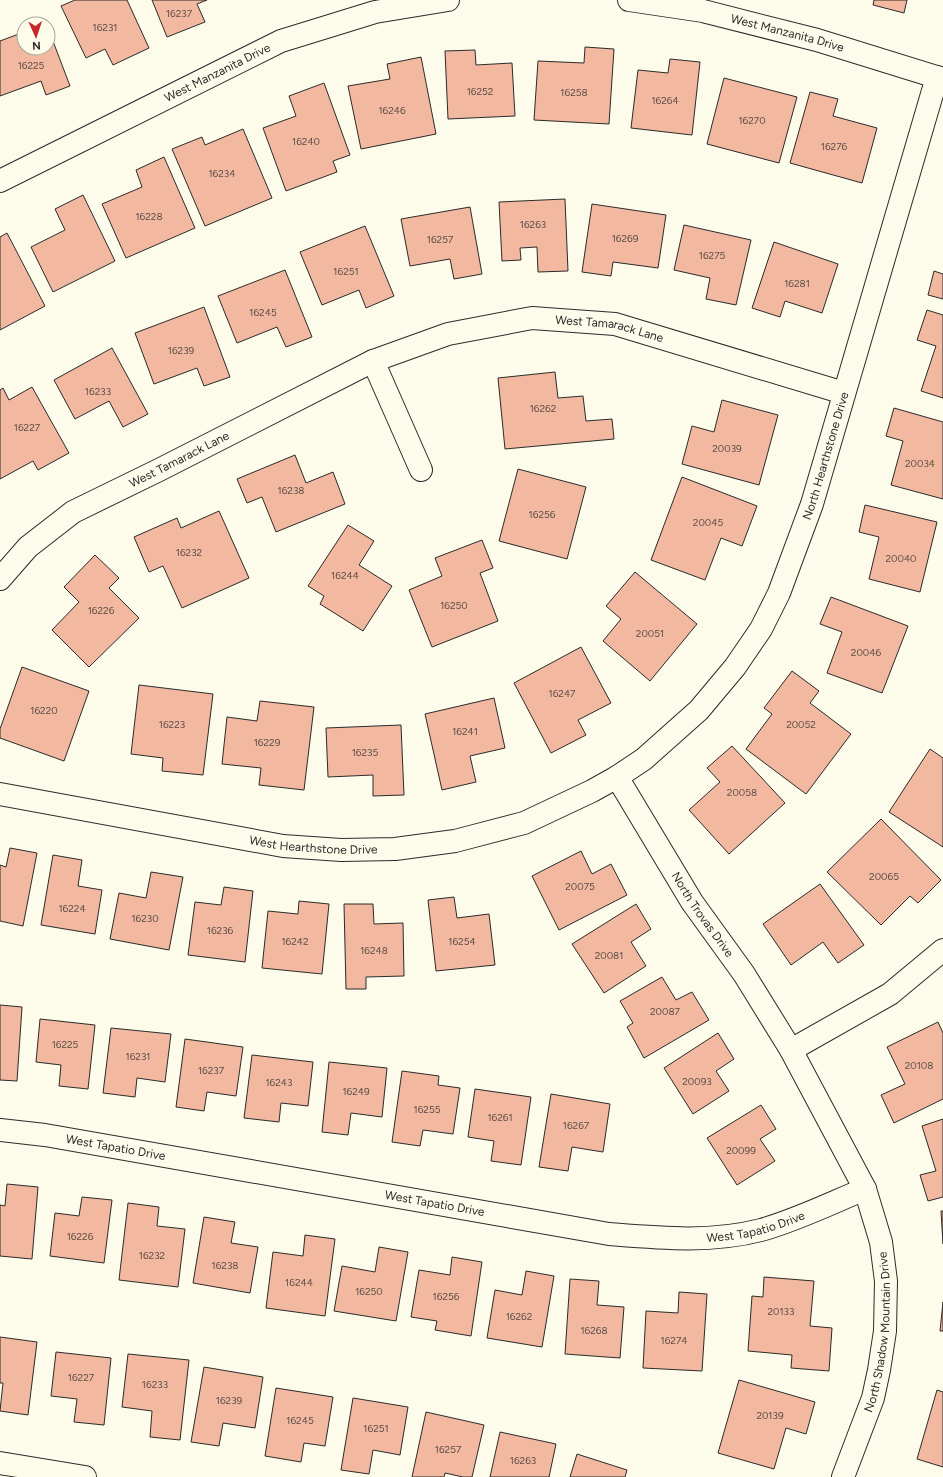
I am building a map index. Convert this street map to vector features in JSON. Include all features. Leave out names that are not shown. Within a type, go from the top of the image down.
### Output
[{"type":"street","name":"West Manzanita Drive","points":[[0,181],[281,41],[375,12],[448,0]]},
{"type":"street","name":"West Manzanita Drive","points":[[629,0],[703,6],[940,78]]},
{"type":"street","name":"North Hearthstone Drive","points":[[617,777],[644,759],[699,710],[735,667],[761,628],[779,593],[812,504],[844,393],[940,78]]},
{"type":"street","name":"West Tamarack Lane","points":[[0,579],[28,547],[73,512],[373,361],[448,334],[532,318],[615,324],[844,393]]},
{"type":"street","points":[[373,361],[421,470]]},
{"type":"street","name":"West Hearthstone Drive","points":[[0,794],[283,846],[341,850],[395,849],[455,841],[524,823],[592,791],[617,777]]},
{"type":"street","name":"North Trovas Drive","points":[[617,777],[692,902],[744,974],[791,1050]]},
{"type":"street","points":[[791,1050],[890,994],[943,950]]},
{"type":"street","name":"North Shadow Mountain Drive","points":[[791,1050],[865,1188],[882,1242],[886,1281],[885,1330],[879,1370],[872,1398],[843,1477]]},
{"type":"street","name":"West Tapatio Drive","points":[[0,1130],[45,1135],[609,1234],[662,1238],[717,1237],[759,1230],[793,1219],[865,1188]]},
{"type":"street","points":[[0,1463],[85,1477]]},
{"type":"building","points":[[75,0],[127,0],[149,48],[113,65],[105,49],[86,58],[61,6]]},
{"type":"building","points":[[152,0],[207,0],[197,4],[205,22],[167,37]]},
{"type":"building","points":[[874,0],[907,0],[904,13],[873,5]]},
{"type":"building","points":[[16,35],[16,56],[56,56],[56,49],[70,86],[46,95],[41,81],[0,96],[0,41]]},
{"type":"building","points":[[585,47],[614,49],[609,124],[534,120],[538,61],[584,63]]},
{"type":"building","points":[[475,50],[476,65],[512,63],[515,116],[448,119],[445,51]]},
{"type":"building","points":[[421,57],[436,134],[361,149],[348,86],[390,79],[387,64]]},
{"type":"building","points":[[670,59],[700,62],[692,135],[631,128],[638,70],[668,73]]},
{"type":"building","points":[[724,78],[797,97],[779,163],[707,144]]},
{"type":"building","points":[[324,83],[350,155],[333,161],[337,172],[286,191],[263,128],[296,116],[289,96]]},
{"type":"building","points":[[810,92],[838,99],[833,116],[877,128],[862,183],[790,163]]},
{"type":"building","points":[[243,129],[272,198],[205,226],[172,149],[202,137],[205,145]]},
{"type":"building","points":[[164,157],[195,228],[126,258],[102,204],[142,187],[136,170]]},
{"type":"building","points":[[83,195],[115,261],[53,292],[31,247],[65,230],[55,209]]},
{"type":"building","points":[[565,199],[568,271],[538,272],[537,247],[520,248],[521,260],[502,261],[499,202]]},
{"type":"building","points":[[592,204],[666,215],[658,268],[613,262],[611,276],[582,272]]},
{"type":"building","points":[[470,207],[482,274],[454,279],[450,259],[410,266],[401,219]]},
{"type":"building","points":[[684,225],[751,240],[736,305],[706,299],[710,278],[674,270]]},
{"type":"building","points":[[365,226],[394,296],[366,308],[359,290],[322,305],[300,252]]},
{"type":"building","points":[[7,233],[45,306],[0,330],[0,237]]},
{"type":"building","points":[[774,242],[838,264],[822,313],[785,301],[780,317],[752,308]]},
{"type":"building","points":[[285,270],[312,337],[286,347],[277,327],[237,343],[218,296]]},
{"type":"building","points":[[934,271],[943,274],[943,299],[928,295]]},
{"type":"building","points":[[204,307],[230,377],[204,386],[197,368],[154,384],[135,333]]},
{"type":"building","points":[[927,310],[943,315],[943,398],[921,391],[936,346],[917,340]]},
{"type":"building","points":[[112,348],[148,414],[123,427],[109,401],[75,419],[54,380]]},
{"type":"building","points":[[555,372],[558,398],[583,396],[586,421],[612,419],[614,439],[505,449],[498,378]]},
{"type":"building","points":[[32,387],[69,453],[38,470],[33,461],[0,479],[0,390],[3,388],[9,400]]},
{"type":"building","points":[[722,400],[778,415],[759,485],[682,464],[692,426],[714,432]]},
{"type":"building","points":[[894,408],[943,422],[943,499],[891,485],[903,441],[886,436]]},
{"type":"building","points":[[295,455],[306,483],[333,472],[345,504],[276,532],[262,497],[247,503],[237,479]]},
{"type":"building","points":[[518,469],[586,487],[567,559],[499,541]]},
{"type":"building","points":[[682,477],[757,506],[742,546],[721,538],[705,580],[651,560]]},
{"type":"building","points":[[865,505],[937,522],[920,592],[869,579],[879,537],[859,532]]},
{"type":"building","points":[[219,511],[249,578],[182,608],[163,566],[149,572],[134,537],[177,518],[181,528]]},
{"type":"building","points":[[348,525],[374,541],[359,565],[392,586],[363,631],[320,604],[324,596],[308,586]]},
{"type":"building","points":[[482,540],[493,568],[480,573],[498,621],[432,647],[409,590],[442,576],[435,558]]},
{"type":"building","points":[[95,555],[119,578],[109,588],[139,618],[89,667],[52,630],[79,602],[64,587]]},
{"type":"building","points":[[635,572],[697,624],[650,681],[603,641],[621,619],[606,606]]},
{"type":"building","points":[[831,597],[908,626],[882,693],[827,673],[842,632],[820,624]]},
{"type":"building","points":[[581,647],[611,703],[578,720],[586,735],[551,753],[514,683]]},
{"type":"building","points":[[22,667],[89,691],[64,761],[0,738],[0,729]]},
{"type":"building","points":[[792,671],[819,691],[810,703],[851,734],[806,794],[746,749],[772,714],[764,708]]},
{"type":"building","points":[[139,685],[213,694],[203,775],[162,771],[163,758],[131,754]]},
{"type":"building","points":[[494,698],[505,748],[470,756],[476,782],[442,790],[425,714]]},
{"type":"building","points":[[260,701],[314,707],[304,790],[259,785],[261,768],[222,764],[227,717],[257,721]]},
{"type":"building","points":[[401,725],[404,795],[373,796],[373,775],[328,777],[326,728]]},
{"type":"building","points":[[732,746],[785,803],[729,854],[689,810],[720,782],[707,768]]},
{"type":"building","points":[[930,749],[943,758],[943,847],[889,812]]},
{"type":"building","points":[[881,819],[941,880],[918,903],[910,896],[881,925],[827,872]]},
{"type":"building","points":[[10,848],[37,853],[23,926],[0,921],[0,865],[6,867]]},
{"type":"building","points":[[581,851],[592,874],[611,864],[627,895],[559,930],[532,876]]},
{"type":"building","points":[[53,855],[82,860],[78,886],[102,890],[95,934],[41,925]]},
{"type":"building","points":[[151,872],[183,877],[169,950],[110,939],[119,893],[146,898]]},
{"type":"building","points":[[820,884],[864,945],[838,963],[823,942],[791,965],[763,924]]},
{"type":"building","points":[[224,887],[253,891],[245,962],[188,955],[195,902],[221,905]]},
{"type":"building","points":[[454,897],[457,918],[489,914],[495,965],[436,971],[428,900]]},
{"type":"building","points":[[299,901],[329,904],[322,974],[262,968],[268,911],[298,914]]},
{"type":"building","points":[[344,904],[373,904],[374,924],[403,923],[404,976],[366,977],[366,989],[346,989]]},
{"type":"building","points":[[636,904],[651,929],[631,942],[646,966],[604,993],[572,944]]},
{"type":"building","points":[[662,977],[676,1000],[692,992],[709,1020],[644,1058],[627,1027],[633,1023],[620,1001]]},
{"type":"building","points":[[0,1005],[22,1007],[17,1081],[0,1080]]},
{"type":"building","points":[[40,1019],[95,1025],[88,1089],[59,1086],[61,1065],[36,1062]]},
{"type":"building","points":[[938,1022],[943,1033],[943,1099],[894,1123],[881,1095],[905,1084],[887,1047]]},
{"type":"building","points":[[111,1028],[171,1034],[165,1082],[137,1078],[135,1097],[103,1093]]},
{"type":"building","points":[[718,1033],[734,1059],[716,1071],[729,1091],[693,1114],[664,1068]]},
{"type":"building","points":[[185,1039],[243,1047],[236,1096],[207,1092],[204,1111],[176,1107]]},
{"type":"building","points":[[252,1055],[313,1062],[308,1106],[281,1103],[279,1122],[244,1118]]},
{"type":"building","points":[[329,1062],[387,1068],[382,1117],[351,1113],[348,1135],[322,1132]]},
{"type":"building","points":[[402,1071],[439,1076],[438,1085],[460,1088],[453,1134],[423,1130],[420,1146],[392,1142]]},
{"type":"building","points":[[475,1089],[531,1097],[521,1165],[491,1161],[494,1141],[468,1137]]},
{"type":"building","points":[[551,1094],[610,1104],[603,1152],[572,1147],[568,1171],[539,1167]]},
{"type":"building","points":[[761,1105],[776,1129],[760,1139],[775,1161],[737,1185],[707,1138]]},
{"type":"building","points":[[943,1119],[943,1197],[928,1201],[920,1175],[936,1171],[922,1126]]},
{"type":"building","points":[[7,1184],[38,1187],[32,1259],[0,1256],[0,1205],[5,1206]]},
{"type":"building","points":[[82,1197],[112,1200],[104,1263],[50,1256],[55,1213],[79,1216]]},
{"type":"building","points":[[128,1203],[159,1207],[157,1226],[185,1229],[178,1287],[119,1280]]},
{"type":"building","points":[[941,1211],[943,1211],[943,1244]]},
{"type":"building","points":[[204,1217],[235,1222],[231,1243],[258,1247],[250,1293],[193,1283]]},
{"type":"building","points":[[305,1235],[335,1239],[325,1316],[266,1308],[273,1252],[303,1256]]},
{"type":"building","points":[[379,1247],[408,1252],[396,1321],[334,1311],[342,1266],[375,1272]]},
{"type":"building","points":[[452,1257],[482,1262],[471,1336],[435,1330],[437,1321],[411,1317],[419,1270],[450,1275]]},
{"type":"building","points":[[526,1271],[554,1276],[542,1347],[487,1338],[495,1290],[522,1295]]},
{"type":"building","points":[[764,1277],[814,1281],[810,1326],[832,1328],[829,1371],[791,1368],[792,1355],[748,1351],[752,1296],[763,1297]]},
{"type":"building","points":[[570,1279],[599,1281],[597,1305],[624,1307],[620,1358],[565,1354]]},
{"type":"building","points":[[679,1292],[707,1294],[702,1371],[643,1368],[646,1311],[678,1313]]},
{"type":"building","points":[[943,1302],[943,1331],[940,1331]]},
{"type":"building","points":[[0,1337],[37,1342],[28,1415],[0,1411],[3,1383],[0,1383]]},
{"type":"building","points":[[56,1352],[111,1358],[104,1425],[74,1422],[77,1399],[51,1396]]},
{"type":"building","points":[[128,1354],[189,1360],[180,1440],[150,1437],[152,1411],[122,1407]]},
{"type":"building","points":[[204,1367],[263,1377],[255,1428],[223,1423],[219,1446],[191,1442]]},
{"type":"building","points":[[739,1380],[815,1402],[806,1434],[786,1428],[774,1469],[718,1453]]},
{"type":"building","points":[[276,1388],[333,1397],[325,1446],[304,1443],[301,1462],[265,1456]]},
{"type":"building","points":[[937,1390],[943,1392],[943,1467],[917,1459]]},
{"type":"building","points":[[353,1398],[408,1407],[400,1455],[373,1450],[369,1474],[341,1470]]},
{"type":"building","points":[[426,1412],[484,1425],[472,1477],[463,1477],[445,1473],[444,1477],[412,1477]]},
{"type":"building","points":[[500,1432],[556,1444],[549,1477],[490,1477]]},
{"type":"building","points":[[577,1454],[627,1470],[625,1477],[570,1477]]}]
